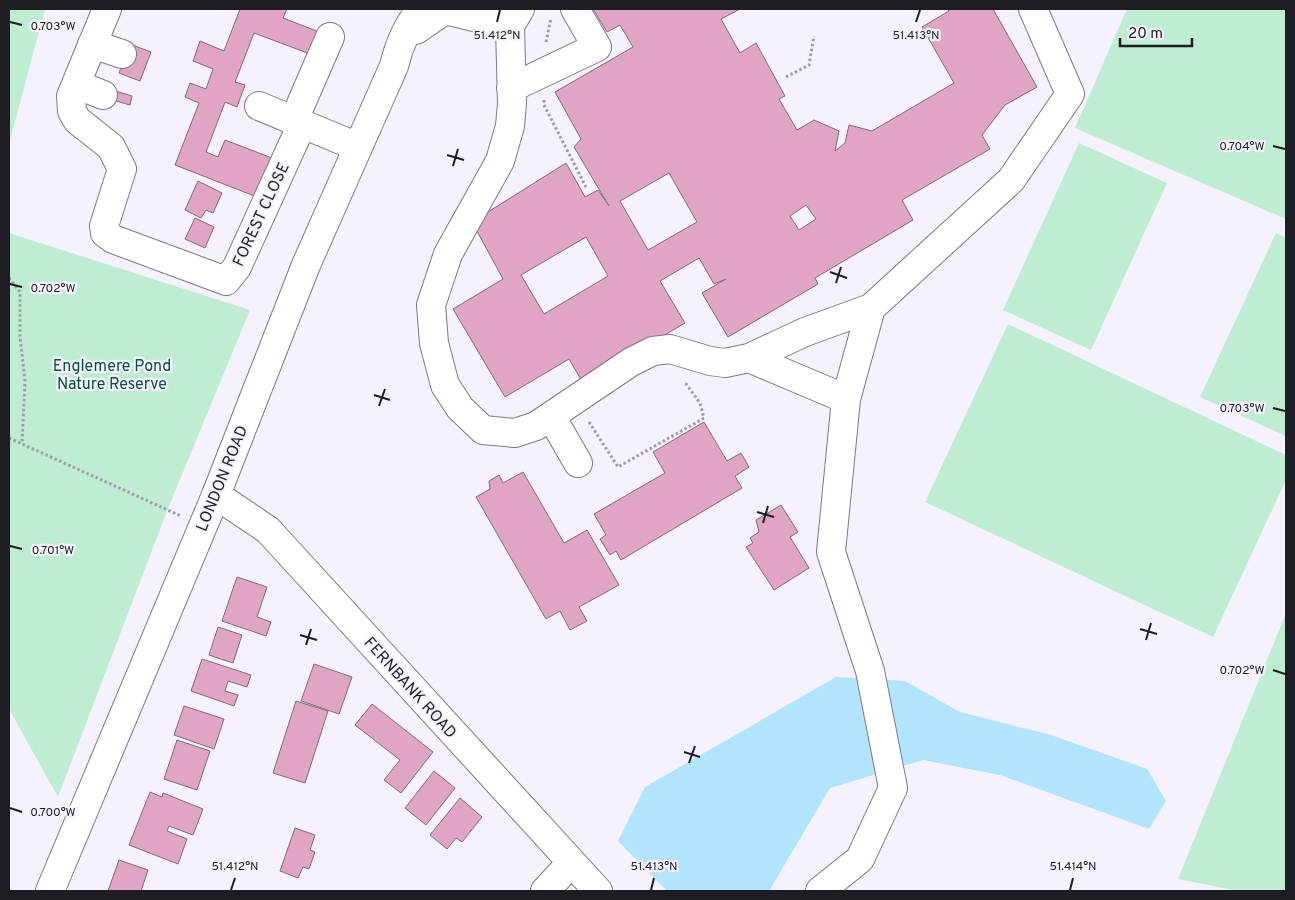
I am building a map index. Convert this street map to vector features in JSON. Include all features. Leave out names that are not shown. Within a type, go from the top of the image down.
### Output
[{"type":"main road","name":"FOREST CLOSE","points":[[107,9],[71,96],[75,115],[111,147],[122,168],[104,226],[106,233],[113,239],[185,255],[226,281],[237,267],[298,122]]},
{"type":"main road","points":[[512,88],[596,47],[575,9]]},
{"type":"main road","points":[[426,15],[515,17],[510,126],[500,161],[448,254],[431,305],[434,343],[445,385],[460,408],[483,430],[515,434],[536,426],[631,362],[653,351],[670,349],[710,361],[725,363],[749,358],[805,332],[871,308],[1011,180],[1070,94],[1033,9]]},
{"type":"main road","name":"LONDON ROAD","points":[[50,891],[216,495],[306,265],[394,66],[405,54],[426,15]]},
{"type":"main road","points":[[298,122],[330,37]]},
{"type":"main road","points":[[92,44],[122,54]]},
{"type":"main road","points":[[76,84],[103,95]]},
{"type":"main road","points":[[259,106],[358,147]]},
{"type":"main road","points":[[820,891],[860,859],[893,788],[870,671],[831,552],[846,399],[871,308]]},
{"type":"main road","points":[[749,358],[846,399]]},
{"type":"main road","points":[[551,416],[578,463]]},
{"type":"main road","name":"FERNBANK ROAD","points":[[216,495],[268,530],[598,891]]},
{"type":"main road","points":[[545,891],[571,863]]},
{"type":"path","points":[[552,9],[546,42],[544,105],[586,187]]},
{"type":"path","points":[[786,77],[809,65],[814,36]]},
{"type":"path","points":[[9,278],[20,292],[20,336],[25,381],[22,444]]},
{"type":"path","points":[[575,400],[618,467],[704,418],[700,403],[680,374],[682,352]]},
{"type":"path","points":[[9,438],[182,517]]},
{"type":"green space","points":[[9,9],[45,9],[9,144]]},
{"type":"green space","points":[[1127,9],[1286,9],[1286,219],[1075,128]]},
{"type":"green space","points":[[1079,143],[1167,183],[1091,350],[1003,310]]},
{"type":"green space","name":"Englemere Pond Nature Reserve","points":[[9,233],[250,310],[167,511],[58,797],[9,709]]},
{"type":"green space","points":[[1276,233],[1286,238],[1286,436],[1200,397]]},
{"type":"green space","points":[[1008,324],[1286,455],[1286,480],[1213,637],[925,502]]},
{"type":"green space","points":[[1286,613],[1286,891],[1239,891],[1178,879]]},
{"type":"water","points":[[836,677],[905,681],[960,712],[1051,735],[1147,769],[1166,801],[1149,829],[1000,775],[923,760],[830,788],[769,891],[667,891],[618,841],[645,787]]},
{"type":"building","points":[[240,9],[287,9],[283,18],[327,35],[318,57],[254,33],[235,82],[245,85],[237,107],[225,102],[206,152],[218,157],[225,140],[272,158],[257,197],[175,165],[199,103],[185,97],[190,83],[206,89],[213,69],[193,61],[200,41],[224,51]]},
{"type":"building","points":[[593,9],[740,9],[721,19],[740,53],[756,43],[785,96],[779,99],[797,130],[814,120],[839,131],[835,151],[845,143],[849,125],[872,131],[954,83],[922,27],[949,11],[947,9],[993,9],[1037,87],[1005,105],[982,135],[990,149],[902,200],[913,220],[815,278],[818,284],[728,337],[702,293],[726,279],[714,284],[699,258],[660,281],[685,323],[583,383],[569,359],[505,397],[453,309],[503,279],[472,222],[566,163],[585,197],[598,190],[609,206],[574,147],[581,139],[555,92],[633,47],[620,25],[607,32]],"holes":[[[669,173],[697,222],[648,250],[620,201]],[[806,205],[816,219],[799,230],[790,216]],[[586,237],[608,276],[544,314],[521,275]]]},
{"type":"building","points":[[130,44],[151,52],[140,81],[119,73]]},
{"type":"building","points":[[109,89],[132,96],[130,105],[106,98]]},
{"type":"building","points":[[198,181],[222,193],[213,213],[206,210],[201,218],[185,210]]},
{"type":"building","points":[[195,218],[214,227],[205,248],[185,239]]},
{"type":"building","points":[[704,422],[727,461],[741,453],[749,467],[735,476],[742,488],[621,560],[616,551],[610,555],[600,539],[606,535],[594,514],[665,473],[653,452]]},
{"type":"building","points":[[523,472],[564,543],[587,530],[619,585],[579,607],[587,621],[570,630],[560,611],[546,619],[476,497],[490,489],[489,481],[499,475],[503,483]]},
{"type":"building","points":[[781,505],[798,532],[790,537],[809,568],[774,590],[746,547],[753,543],[750,538],[759,532],[756,520]]},
{"type":"building","points":[[237,577],[267,587],[257,617],[271,622],[266,636],[222,621]]},
{"type":"building","points":[[218,627],[242,635],[233,663],[209,655]]},
{"type":"building","points":[[202,659],[251,675],[247,687],[228,681],[225,691],[238,695],[234,706],[191,691]]},
{"type":"building","points":[[314,664],[352,677],[339,714],[301,701]]},
{"type":"building","points":[[296,701],[328,711],[305,783],[273,773]]},
{"type":"building","points":[[372,704],[433,752],[401,793],[384,780],[400,760],[355,725]]},
{"type":"building","points":[[184,706],[224,719],[214,749],[174,735]]},
{"type":"building","points":[[177,740],[210,751],[197,790],[164,779]]},
{"type":"building","points":[[434,771],[455,788],[426,825],[405,808]]},
{"type":"building","points":[[150,792],[162,797],[163,793],[203,809],[193,835],[169,826],[167,831],[187,839],[178,864],[129,845]]},
{"type":"building","points":[[460,798],[482,817],[462,842],[456,838],[447,849],[430,835]]},
{"type":"building","points":[[295,828],[315,835],[310,850],[315,852],[309,869],[303,867],[298,878],[280,871]]},
{"type":"building","points":[[119,860],[148,870],[141,891],[108,891]]}]
